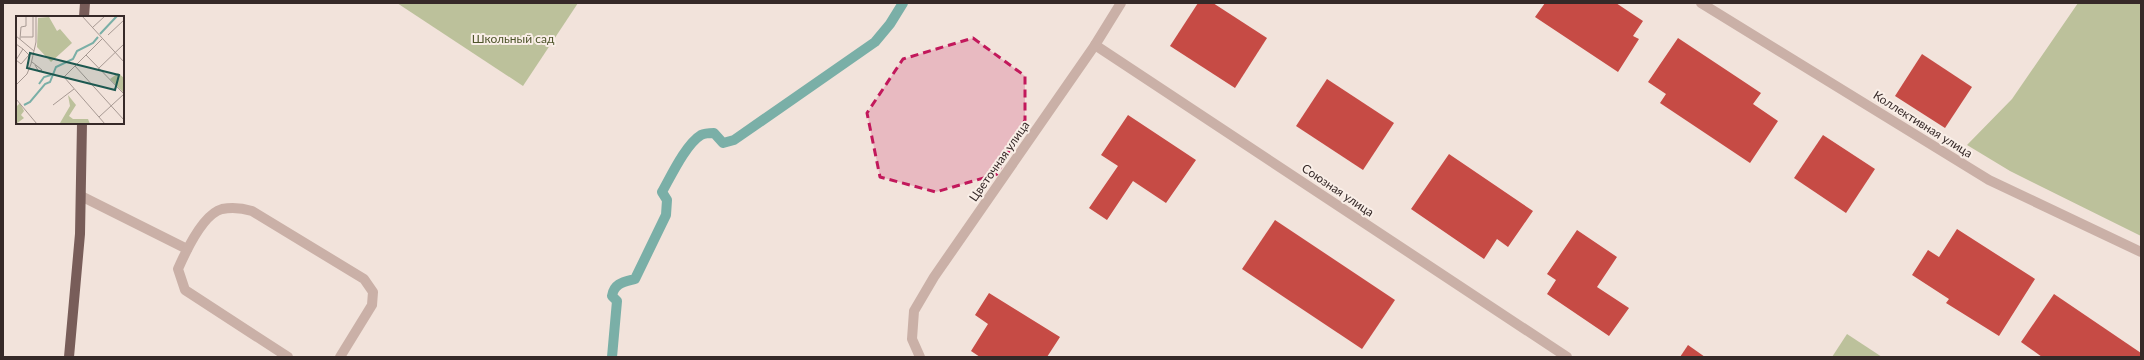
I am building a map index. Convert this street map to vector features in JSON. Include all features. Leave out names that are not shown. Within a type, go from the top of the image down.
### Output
[{"type":"main road","points":[[84,16],[85,3]]},
{"type":"main road","points":[[69,357],[80,234],[82,124]]},
{"type":"street","name":"Цветочная улица","points":[[920,357],[912,339],[914,311],[934,277],[1095,45],[1121,3]]},
{"type":"street","name":"Коллективная улица","points":[[1701,3],[1989,180],[2141,252]]},
{"type":"street","name":"Союзная улица","points":[[1095,45],[1567,357]]},
{"type":"street","points":[[81,196],[187,249]]},
{"type":"street","points":[[288,357],[185,290],[178,269],[187,249],[208,219],[220,210],[237,207],[252,211],[364,279],[373,292],[372,305],[340,357]]},
{"type":"highlighted area","points":[[973,38],[1025,76],[1025,120],[997,174],[936,192],[880,177],[867,113],[903,59]]},
{"type":"green space","name":"Школьный сад","points":[[397,3],[578,3],[523,86]]},
{"type":"green space","points":[[2078,3],[2141,3],[2141,236],[2010,171],[1967,145],[2012,99]]},
{"type":"green space","points":[[1847,334],[1882,357],[1832,357]]},
{"type":"building","points":[[1198,3],[1213,3],[1267,38],[1235,88],[1170,46]]},
{"type":"building","points":[[1545,3],[1616,3],[1643,21],[1633,36],[1639,39],[1618,72],[1535,17]]},
{"type":"building","points":[[1678,38],[1761,93],[1753,104],[1778,121],[1750,163],[1660,103],[1666,94],[1648,82]]},
{"type":"building","points":[[1922,54],[1972,87],[1945,128],[1895,96]]},
{"type":"building","points":[[1327,79],[1394,123],[1363,170],[1296,126]]},
{"type":"building","points":[[1128,115],[1196,160],[1166,203],[1133,181],[1107,220],[1089,208],[1118,166],[1101,155]]},
{"type":"building","points":[[1823,135],[1875,169],[1846,213],[1794,178]]},
{"type":"building","points":[[1449,154],[1533,211],[1508,247],[1497,239],[1484,259],[1411,209]]},
{"type":"building","points":[[1275,220],[1395,300],[1362,349],[1242,269]]},
{"type":"building","points":[[1957,229],[2035,279],[1999,336],[1946,303],[1949,299],[1912,275],[1928,250],[1939,257]]},
{"type":"building","points":[[1577,230],[1617,257],[1597,287],[1629,308],[1609,336],[1547,294],[1556,280],[1547,274]]},
{"type":"building","points":[[989,293],[1060,337],[1047,357],[980,357],[971,351],[988,324],[975,315]]},
{"type":"building","points":[[2054,294],[2141,353],[2141,357],[2042,357],[2021,342]]},
{"type":"building","points":[[1688,345],[1705,357],[1680,357]]},
{"type":"waterway","points":[[612,357],[617,301],[612,296],[613,292],[620,284],[635,279],[666,215],[667,200],[662,192],[679,161],[690,145],[695,139],[708,133],[714,133],[723,143],[734,140],[875,42],[890,24],[903,3]]}]
